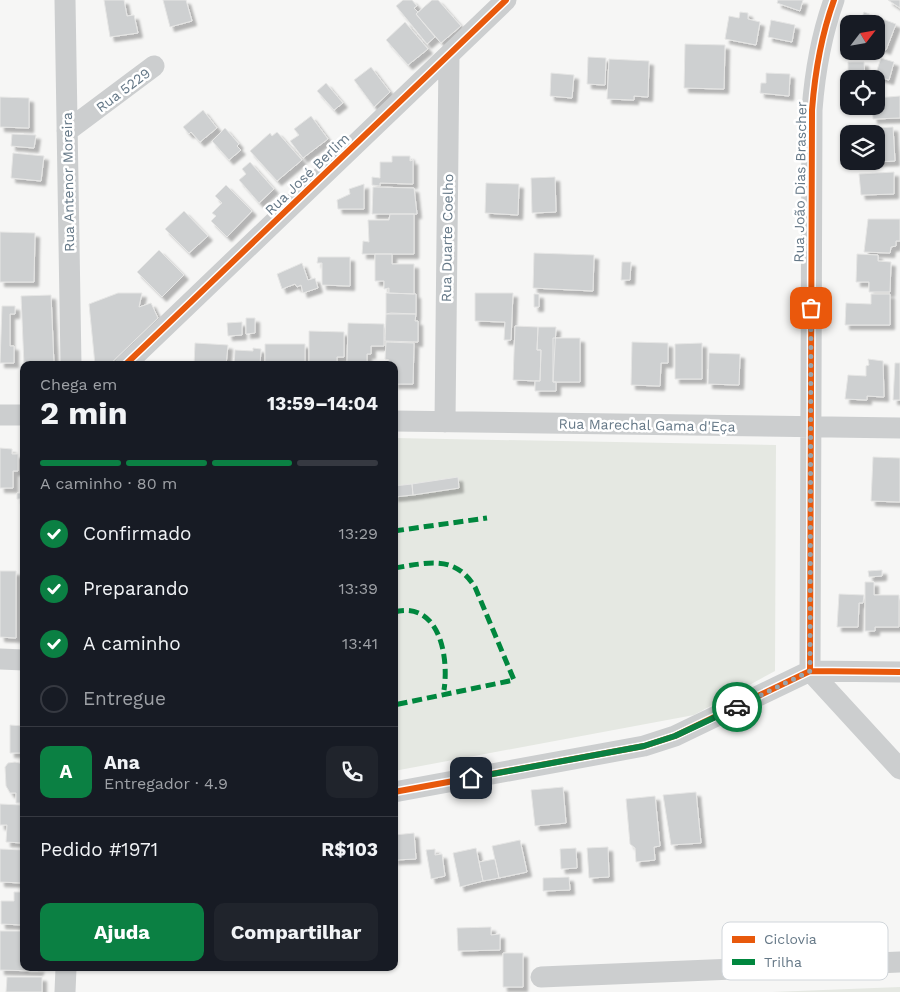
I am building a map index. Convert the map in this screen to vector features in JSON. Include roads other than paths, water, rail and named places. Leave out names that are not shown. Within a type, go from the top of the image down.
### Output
[{"type":"street","name":"Rua Antenor Moreira","points":[[65,0],[72,361]]},
{"type":"street","name":"Rua José Berlim","points":[[129,361],[506,0]]},
{"type":"street","name":"Rua João Dias Brascher","points":[[810,671],[812,110],[815,66],[825,25],[834,0]]},
{"type":"street","name":"Rua Duarte Coelho","points":[[445,422],[449,55]]},
{"type":"street","name":"Rua 5229","points":[[67,131],[154,66]]},
{"type":"street","points":[[0,415],[20,415]]},
{"type":"street","name":"Rua Marechal Gama d'Eça","points":[[398,421],[900,428]]},
{"type":"street","points":[[0,659],[20,660]]},
{"type":"street","points":[[398,791],[644,746],[675,736],[810,671],[900,672]]},
{"type":"street","points":[[810,671],[900,769]]},
{"type":"street","points":[[541,977],[722,969]]},
{"type":"street","points":[[65,992],[66,971]]}]
